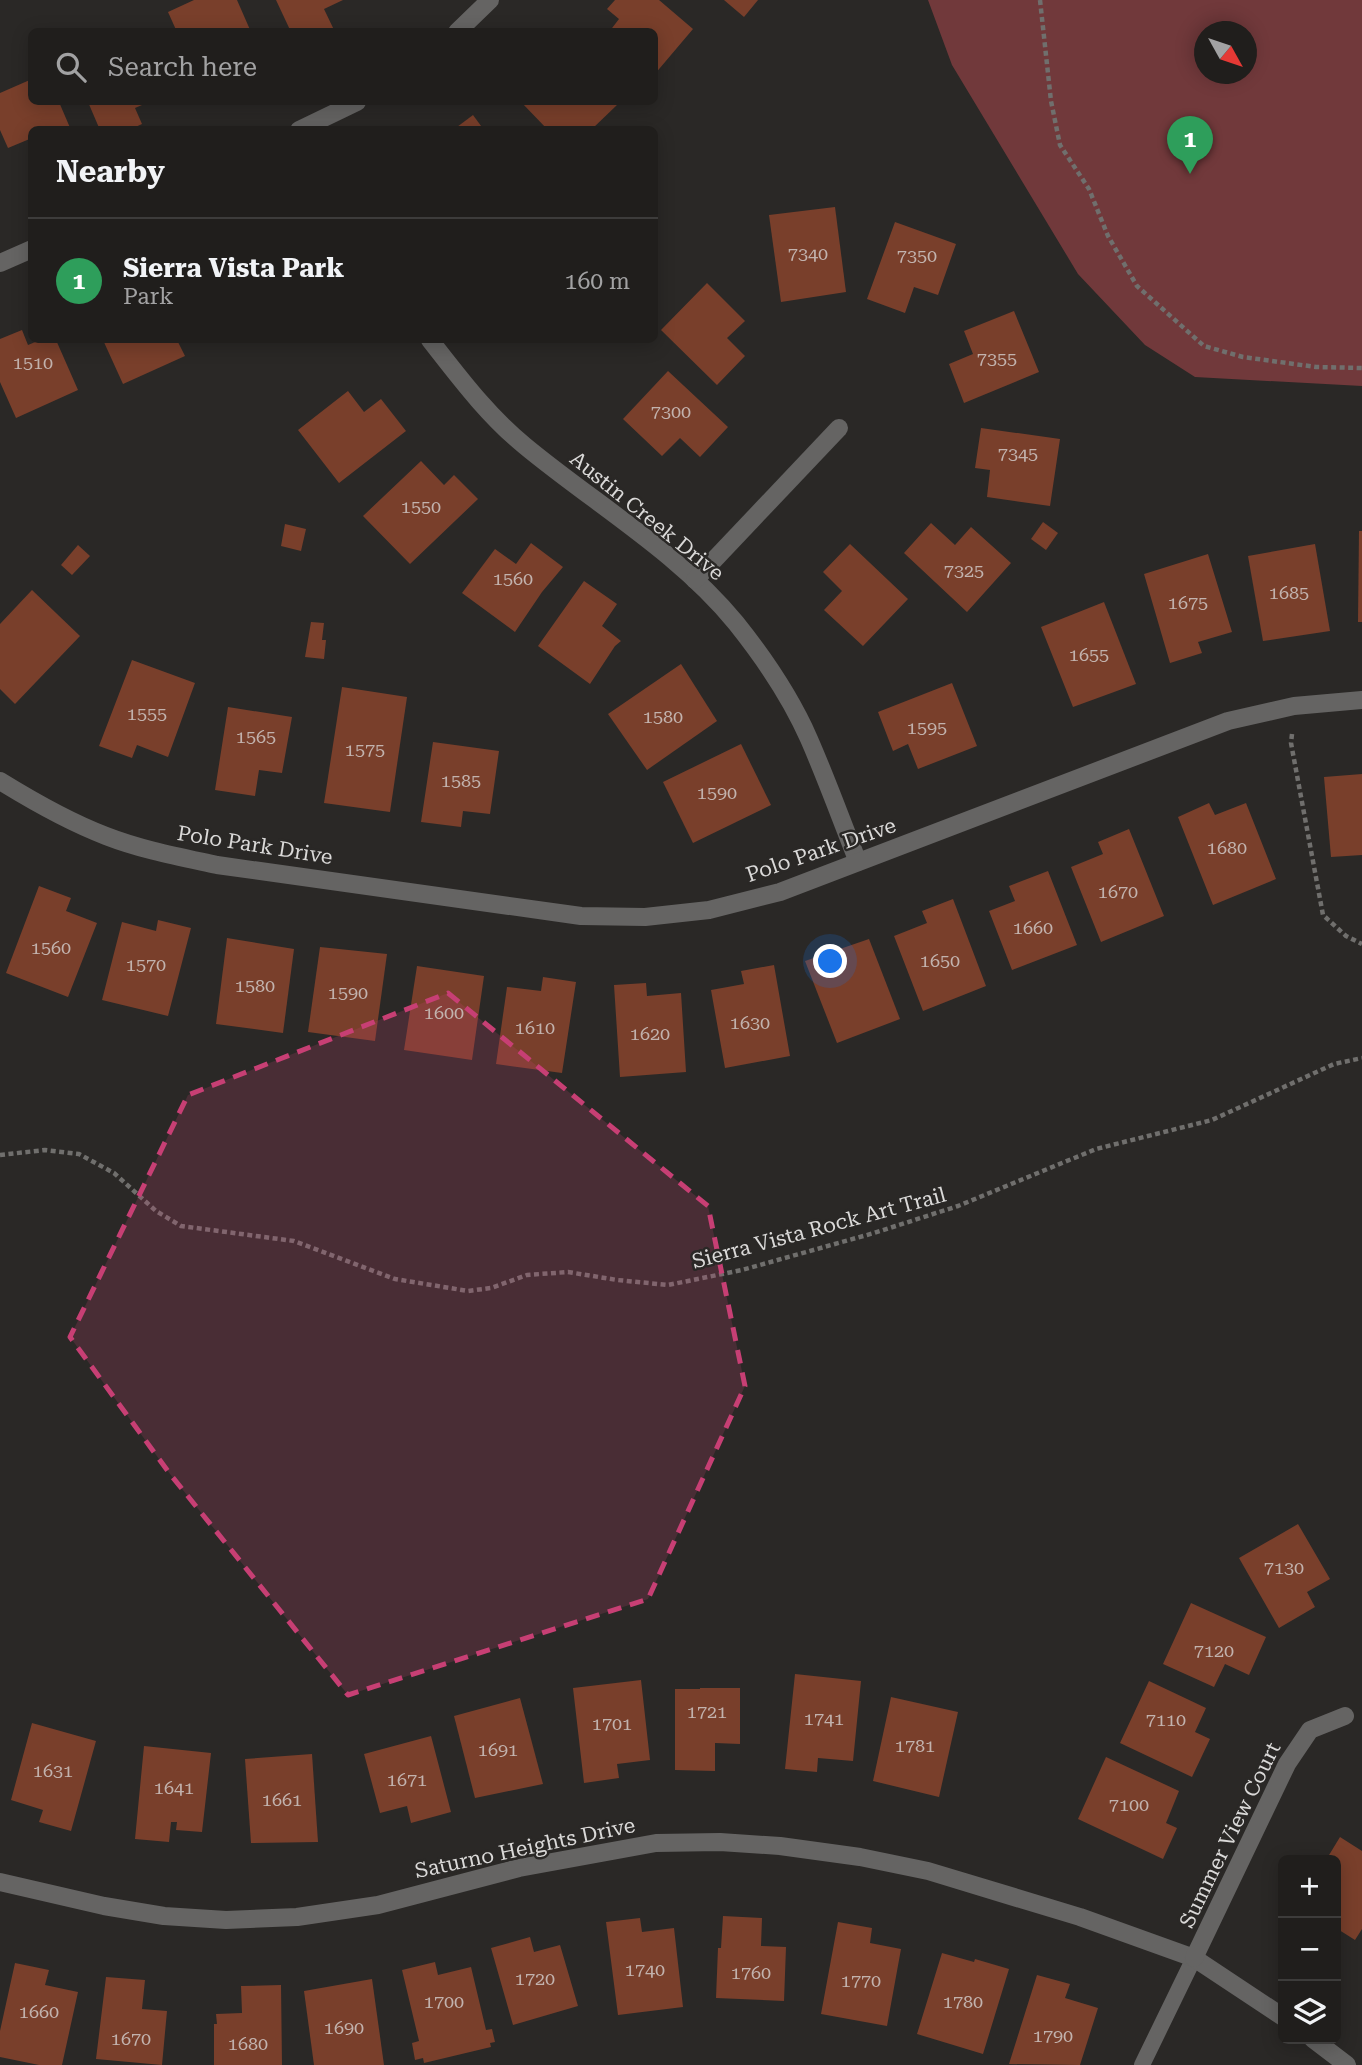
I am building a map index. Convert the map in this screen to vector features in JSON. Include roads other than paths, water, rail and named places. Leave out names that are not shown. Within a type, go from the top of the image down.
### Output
[{"type":"street","points":[[461,28],[490,0]]},
{"type":"street","points":[[326,124],[353,105]]},
{"type":"street","points":[[0,263],[28,251]]},
{"type":"street","name":"Austin Creek Drive","points":[[432,343],[471,394],[523,445],[648,540],[695,580],[735,622],[772,673],[808,737],[858,863]]},
{"type":"street","points":[[695,580],[839,428]]},
{"type":"street","name":"Polo Park Drive","points":[[0,781],[40,806],[107,836],[159,853],[217,865],[581,916],[645,917],[709,910],[780,892],[1228,721],[1294,706],[1362,700]]},
{"type":"street","name":"Summer View Court","points":[[1194,1958],[1287,1765],[1310,1730],[1345,1716]]},
{"type":"street","name":"Saturno Heights Drive","points":[[0,1882],[104,1906],[164,1916],[226,1920],[274,1918],[378,1905],[519,1868],[656,1843],[720,1842],[780,1846],[860,1857],[928,1871],[1080,1917],[1194,1958],[1278,2014]]},
{"type":"street","points":[[1320,2044],[1348,2065]]},
{"type":"lane","points":[[1142,2065],[1194,1958]]},
{"type":"place","name":"Sierra Vista Park","points":[[1190,174]]}]
